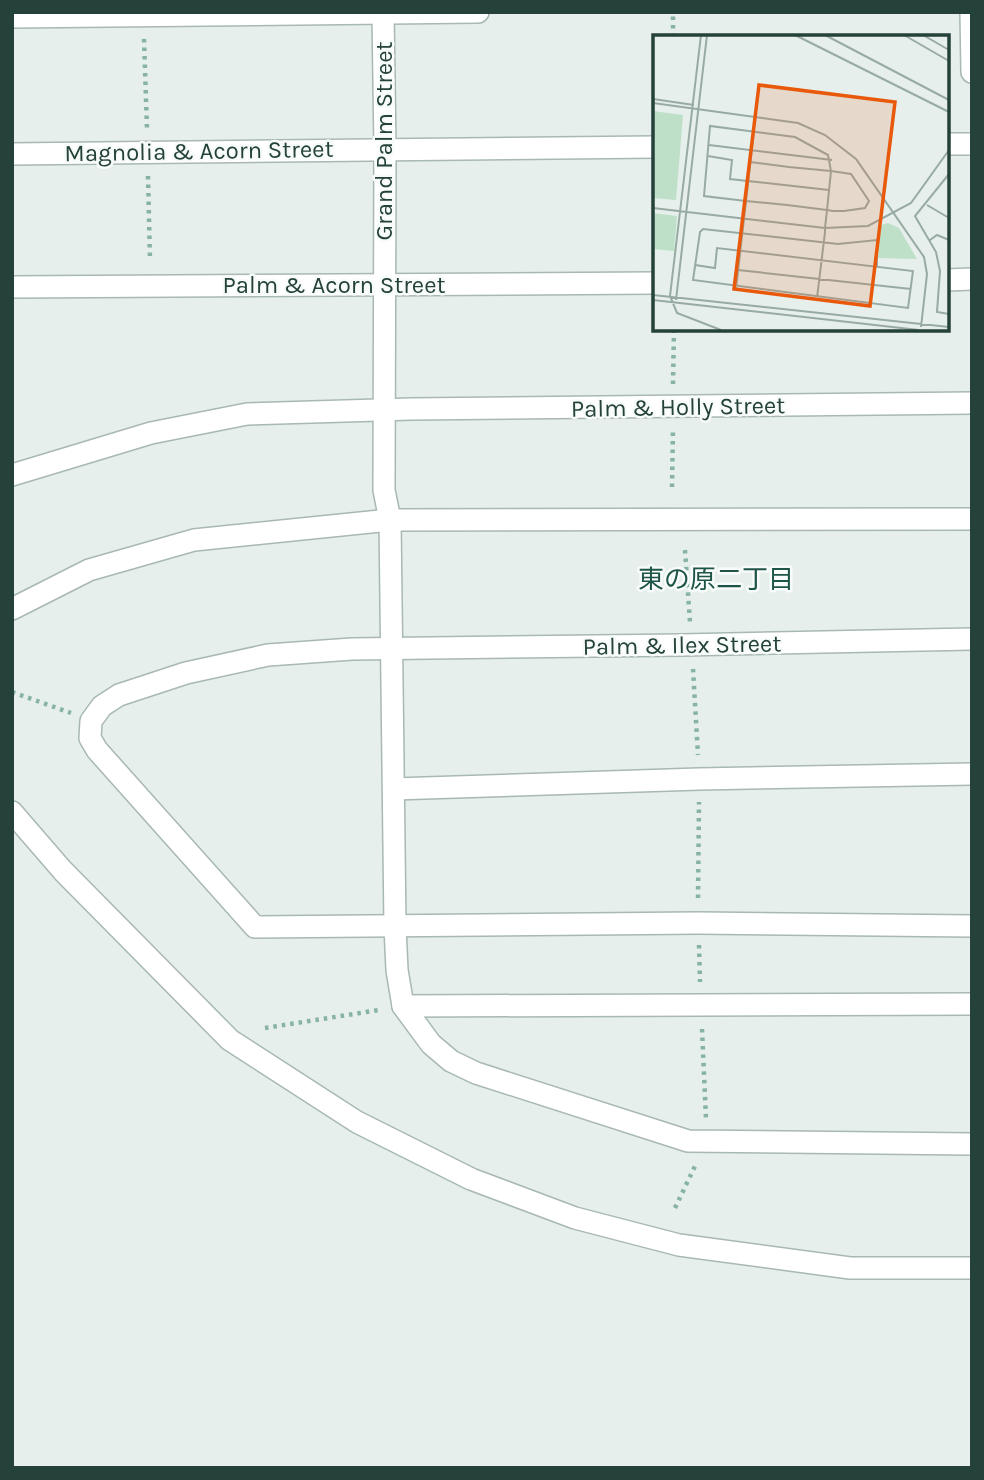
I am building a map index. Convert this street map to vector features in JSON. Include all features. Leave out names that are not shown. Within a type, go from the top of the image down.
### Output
[{"type":"street","name":"Grand Palm Street","points":[[12,17],[478,12]]},
{"type":"street","points":[[971,12],[972,72]]},
{"type":"street","name":"Grand Palm Street","points":[[383,13],[386,149],[383,285],[384,490],[390,520],[395,927],[397,970],[403,1006]]},
{"type":"street","points":[[949,144],[972,144]]},
{"type":"street","points":[[386,149],[653,147]]},
{"type":"street","name":"Magnolia & Acorn Street","points":[[12,154],[386,149]]},
{"type":"street","points":[[949,280],[972,279]]},
{"type":"street","name":"Palm & Acorn Street","points":[[12,287],[653,282]]},
{"type":"street","name":"Palm & Holly Street","points":[[12,475],[151,433],[247,414],[972,403]]},
{"type":"street","points":[[12,609],[89,570],[194,540],[390,520],[972,519]]},
{"type":"street","name":"Palm & Ilex Street","points":[[91,721],[102,706],[119,695],[186,673],[268,655],[352,649],[972,639]]},
{"type":"street","points":[[91,721],[90,738],[97,750],[255,928],[698,922],[972,926]]},
{"type":"street","points":[[394,789],[972,774]]},
{"type":"street","points":[[12,812],[63,871],[230,1040],[357,1122],[471,1179],[575,1218],[679,1245],[850,1268],[972,1268]]},
{"type":"street","points":[[403,1006],[972,1004]]},
{"type":"street","points":[[403,1006],[431,1044],[451,1061],[476,1073],[688,1142],[972,1144]]},
{"type":"path","points":[[673,12],[673,35]]},
{"type":"path","points":[[676,1208],[707,1142],[698,922],[699,779],[685,550]]},
{"type":"path","points":[[12,692],[91,721]]},
{"type":"path","points":[[265,1028],[403,1006]]},
{"type":"district","name":"東の原二丁目","points":[[716,579]]}]
